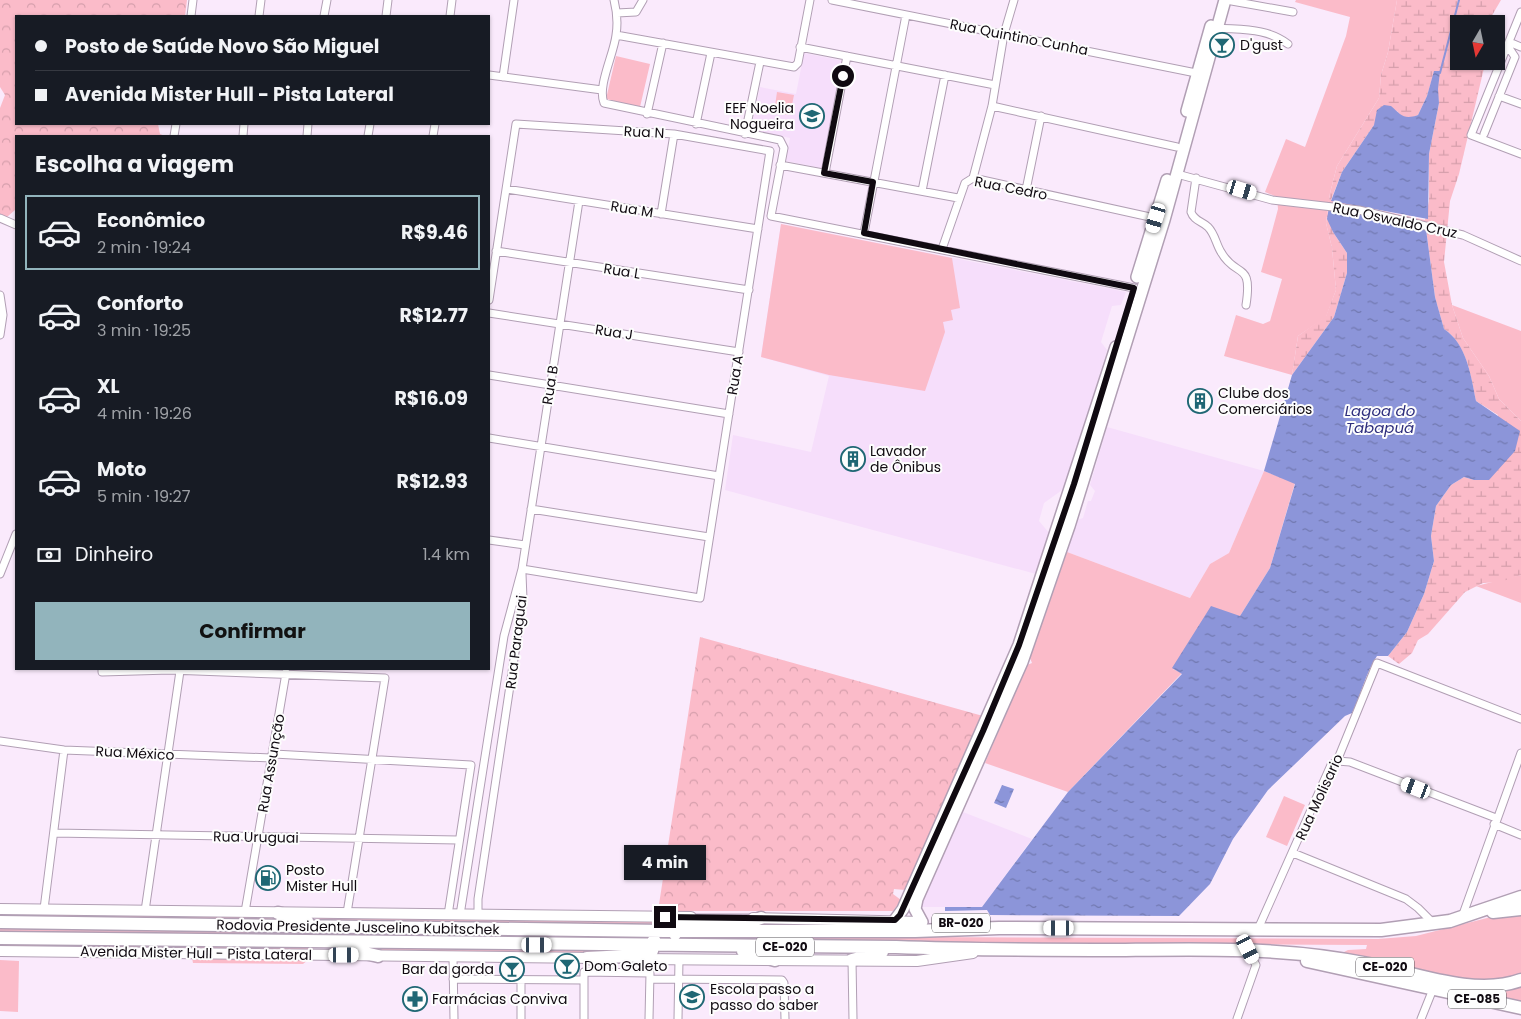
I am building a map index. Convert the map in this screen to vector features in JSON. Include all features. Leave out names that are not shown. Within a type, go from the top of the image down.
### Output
[{"type":"highway","name":"Rodovia Presidente Juscelino Kubitschek","points":[[0,922],[654,930],[915,931],[999,928],[1382,930],[1434,924],[1521,897]]},
{"type":"highway","points":[[1464,916],[1521,909]]},
{"type":"highway","points":[[278,913],[329,926]]},
{"type":"highway","points":[[674,946],[675,930],[678,924],[685,921],[754,921],[761,918]]},
{"type":"highway","name":"BR-020","points":[[922,922],[982,924],[999,928]]},
{"type":"highway","points":[[587,958],[647,955],[654,946],[654,930]]},
{"type":"highway","name":"Rodovia Presidente Juscelino Kubitschek","points":[[0,938],[726,947],[896,947],[992,951],[1248,949],[1336,958],[1477,986],[1503,984],[1521,980]]},
{"type":"highway","points":[[322,942],[378,956]]},
{"type":"highway","points":[[726,947],[775,960]]},
{"type":"highway","points":[[852,960],[896,947]]},
{"type":"highway","name":"CE-085","points":[[1248,949],[1521,1008]]},
{"type":"main road","points":[[1078,484],[1134,288],[1177,174],[1218,0]]},
{"type":"main road","points":[[895,920],[913,897],[1022,662],[1160,219],[1177,147],[1218,28],[1225,0]]},
{"type":"main road","points":[[913,897],[915,910],[922,922]]},
{"type":"main road","name":"BR-020","points":[[0,909],[761,918],[922,922]]},
{"type":"main road","name":"Avenida Mister Hull - Pista Lateral","points":[[0,951],[917,961],[992,951]]},
{"type":"street","points":[[191,15],[193,0]]},
{"type":"street","points":[[259,15],[261,0]]},
{"type":"street","points":[[324,15],[327,0]]},
{"type":"street","points":[[386,15],[388,0]]},
{"type":"street","points":[[450,15],[452,0]]},
{"type":"street","points":[[503,77],[514,0]]},
{"type":"street","points":[[614,0],[617,13],[616,35],[602,90],[602,100],[607,105],[647,114],[780,140],[784,148],[771,216],[1134,288]]},
{"type":"street","points":[[617,13],[636,12],[643,0]]},
{"type":"street","points":[[616,35],[794,68],[797,66],[810,0]]},
{"type":"street","name":"Rua Quintino Cunha","points":[[832,0],[1202,74]]},
{"type":"street","points":[[973,178],[992,106],[1004,34],[1014,0]]},
{"type":"street","points":[[1225,0],[1293,12]]},
{"type":"street","points":[[1521,12],[1471,135],[1521,154]]},
{"type":"street","points":[[864,233],[906,15]]},
{"type":"street","points":[[1218,28],[1265,31],[1276,35],[1288,44]]},
{"type":"street","points":[[647,114],[663,44]]},
{"type":"street","points":[[1508,44],[1521,47]]},
{"type":"street","points":[[1484,134],[1499,96],[1518,57],[1508,44]]},
{"type":"street","points":[[800,47],[995,85]]},
{"type":"street","points":[[696,124],[711,53]]},
{"type":"street","points":[[824,173],[847,56]]},
{"type":"street","points":[[745,134],[760,62]]},
{"type":"street","points":[[490,75],[602,90]]},
{"type":"street","points":[[922,191],[944,75]]},
{"type":"street","points":[[1499,96],[1521,104]]},
{"type":"street","points":[[992,106],[1177,147]]},
{"type":"street","points":[[1026,190],[1041,116]]},
{"type":"street","name":"Rua N","points":[[506,189],[516,124],[674,134],[770,151]]},
{"type":"street","points":[[661,214],[674,134]]},
{"type":"street","name":"Rua A","points":[[522,569],[700,598],[770,151]]},
{"type":"street","name":"Rua Cedro","points":[[780,165],[958,198],[965,183],[973,178],[1160,219]]},
{"type":"street","name":"Rua Oswaldo Cruz","points":[[1177,174],[1272,200],[1359,210],[1463,235],[1521,261]]},
{"type":"street","points":[[1196,178],[1190,205],[1192,216],[1209,228],[1221,253],[1246,276],[1248,288],[1246,305]]},
{"type":"street","points":[[490,293],[506,189]]},
{"type":"street","name":"Rua M","points":[[506,189],[758,229]]},
{"type":"street","points":[[942,249],[958,198]]},
{"type":"street","name":"Rua B","points":[[522,569],[578,201]]},
{"type":"street","points":[[0,218],[15,225]]},
{"type":"street","name":"Rua L","points":[[496,251],[748,290]]},
{"type":"street","points":[[0,295],[3,315],[0,335]]},
{"type":"street","name":"Rua J","points":[[490,313],[739,352]]},
{"type":"street","points":[[490,375],[729,414]]},
{"type":"street","points":[[490,438],[719,476]]},
{"type":"street","points":[[531,509],[709,537]]},
{"type":"street","points":[[0,574],[15,536]]},
{"type":"street","points":[[490,540],[525,545]]},
{"type":"street","name":"Rua Paraguai","points":[[460,915],[504,636],[522,569]]},
{"type":"street","name":"Rua Paraguai","points":[[478,915],[478,898],[523,599],[522,569]]},
{"type":"street","name":"Rua Molisario","points":[[1258,929],[1294,853],[1331,765],[1337,761],[1377,663],[1521,719]]},
{"type":"street","points":[[175,670],[286,673],[296,671],[361,672],[386,678],[347,913]]},
{"type":"street","points":[[146,911],[156,835],[170,755],[180,671]]},
{"type":"street","name":"Rua Assunção","points":[[245,912],[286,673]]},
{"type":"street","name":"Rua México","points":[[0,741],[64,750],[170,755],[373,759],[471,765],[458,840]]},
{"type":"street","points":[[44,910],[64,750]]},
{"type":"street","points":[[1464,916],[1495,821],[1521,753]]},
{"type":"street","points":[[1337,761],[1350,762],[1495,821],[1521,835]]},
{"type":"street","name":"Rua Uruguai","points":[[54,833],[458,840]]},
{"type":"street","points":[[448,915],[458,840]]},
{"type":"street","points":[[1294,853],[1406,899],[1434,924]]},
{"type":"street","points":[[1237,1019],[1256,965],[1248,949]]},
{"type":"street","points":[[453,957],[454,1019]]},
{"type":"street","points":[[678,1019],[679,959]]},
{"type":"street","points":[[852,960],[852,1019]]},
{"type":"street","points":[[584,1019],[584,972],[650,972],[649,1019]]},
{"type":"street","points":[[453,979],[584,980]]},
{"type":"street","points":[[650,979],[780,980],[784,983],[785,1019]]},
{"type":"street","points":[[521,980],[521,1019]]},
{"type":"street","points":[[1422,1019],[1433,989]]},
{"type":"shaded area","points":[[804,53],[843,61],[822,168],[786,161],[790,138],[751,130],[760,87],[796,94]]},
{"type":"shaded area","points":[[781,224],[1126,292],[1121,305],[1112,306],[1101,342],[1107,350],[1065,488],[1044,503],[1039,521],[1050,534],[1036,574],[725,490],[733,435],[811,452],[829,376],[761,357]]},
{"type":"shaded area","points":[[1107,427],[1264,471],[1229,553],[1210,564],[1190,598],[1067,552],[1077,520],[1083,518],[1088,501],[1091,501],[1095,491],[1090,485]]},
{"type":"shaded area","points":[[963,812],[1032,839],[982,907],[920,907]]},
{"type":"green space","points":[[0,0],[187,0],[185,15],[15,15],[15,125],[158,125],[160,134],[162,135],[15,135],[15,210],[7,217],[0,216],[0,108],[5,95],[0,87]]},
{"type":"green space","points":[[1296,0],[1397,0],[1388,52],[1381,75],[1379,98],[1337,166],[1330,193],[1326,223],[1332,248],[1336,290],[1326,317],[1298,336],[1292,375],[1224,356],[1236,315],[1263,324],[1270,321],[1282,279],[1261,272],[1278,209],[1277,197],[1265,192],[1286,139],[1305,147],[1346,36],[1350,17],[1295,2]]},
{"type":"green space","points":[[1397,0],[1501,0],[1492,15],[1450,15],[1450,70],[1484,70],[1459,174],[1450,201],[1444,262],[1452,305],[1463,338],[1489,376],[1499,399],[1521,421],[1521,575],[1500,582],[1483,583],[1465,592],[1428,634],[1418,640],[1412,653],[1399,664],[1388,656],[1407,632],[1424,594],[1434,561],[1431,536],[1436,506],[1451,485],[1464,477],[1474,480],[1498,415],[1476,401],[1470,372],[1463,352],[1452,335],[1444,329],[1435,297],[1426,229],[1329,208],[1333,232],[1347,253],[1347,273],[1334,317],[1292,375],[1298,336],[1326,316],[1336,290],[1332,248],[1326,223],[1330,193],[1337,166],[1379,98],[1381,75],[1388,52]],"holes":[[[1434,72],[1439,103],[1429,154],[1429,201],[1425,220],[1331,200],[1342,172],[1374,125],[1397,111],[1407,118],[1418,115],[1427,96]]]},
{"type":"green space","points":[[616,56],[650,64],[640,107],[606,99]]},
{"type":"green space","points":[[777,92],[794,95],[790,115],[774,113]]},
{"type":"green space","points":[[781,224],[952,258],[960,308],[951,310],[953,320],[943,322],[945,332],[925,391],[829,375],[761,357]]},
{"type":"green space","points":[[1452,305],[1521,331],[1521,421],[1499,399],[1489,376],[1463,338]]},
{"type":"green space","points":[[1264,471],[1295,483],[1270,568],[1240,616],[1173,669],[1182,673],[1068,792],[985,763],[1027,665],[1032,663],[1030,658],[1067,552],[1190,598],[1210,564],[1229,553]]},
{"type":"green space","points":[[1521,575],[1521,603],[1476,586]]},
{"type":"green space","points":[[700,637],[983,716],[905,890],[894,889],[893,894],[901,900],[893,911],[673,911],[670,909],[658,911]]},
{"type":"green space","points":[[1284,796],[1305,805],[1287,846],[1266,837]]},
{"type":"green space","points":[[0,912],[236,915],[287,920],[0,916]]},
{"type":"green space","points":[[1521,913],[1521,974],[1477,979],[1454,978],[1407,970],[1340,954],[1348,950],[1366,949],[1367,945],[687,941],[680,939],[682,936],[1378,939],[1416,936],[1495,916]]},
{"type":"green space","points":[[306,917],[671,921],[669,924],[337,921]]},
{"type":"green space","points":[[0,927],[648,936],[650,939],[0,933]]},
{"type":"green space","points":[[0,944],[311,948],[318,950],[0,948]]},
{"type":"green space","points":[[368,948],[644,952],[596,955],[403,953]]},
{"type":"green space","points":[[192,958],[308,960],[303,964],[193,963]]},
{"type":"green space","points":[[0,960],[19,961],[18,1012],[0,1011]]},
{"type":"green space","points":[[1521,984],[1521,1004],[1450,986]]},
{"type":"water","points":[[1434,71],[1440,71],[1439,103],[1429,154],[1428,219],[1331,201],[1342,172],[1374,125],[1377,110],[1384,105],[1391,106],[1406,117],[1418,115],[1427,96]]},
{"type":"water","name":"Lagoa do Tabapuá","points":[[1329,207],[1426,229],[1435,297],[1444,329],[1458,343],[1467,361],[1476,401],[1520,431],[1515,451],[1489,480],[1474,480],[1464,477],[1451,485],[1436,506],[1431,536],[1434,561],[1424,594],[1407,632],[1388,656],[1377,656],[1352,713],[1345,716],[1268,790],[1233,839],[1210,884],[1179,916],[990,915],[987,910],[945,911],[945,907],[982,907],[1068,792],[1182,674],[1172,668],[1211,606],[1240,616],[1270,568],[1295,484],[1264,471],[1292,375],[1334,317],[1347,273],[1347,253],[1327,219]]},
{"type":"water","points":[[1002,785],[1014,789],[1006,808],[994,803]]},
{"type":"waterway","points":[[1440,73],[1459,0]]},
{"type":"place","name":"D'gust","points":[[1222,45]]},
{"type":"place","name":"EEF Noelia Nogueira","points":[[812,116]]},
{"type":"place","name":"Clube dos Comerciários","points":[[1200,401]]},
{"type":"place","name":"Lavador de Ônibus","points":[[853,459]]},
{"type":"place","name":"Posto Mister Hull","points":[[268,878]]},
{"type":"place","name":"Dom Galeto","points":[[567,966]]},
{"type":"place","name":"Bar da gorda","points":[[512,969]]},
{"type":"place","name":"Escola passo a passo do saber","points":[[692,997]]},
{"type":"place","name":"Farmácias Conviva","points":[[415,999]]},
{"type":"route","points":[[665,917],[895,920],[900,915],[983,731],[1019,645],[1074,484],[1134,288],[864,233],[873,182],[824,173],[843,76]]}]
